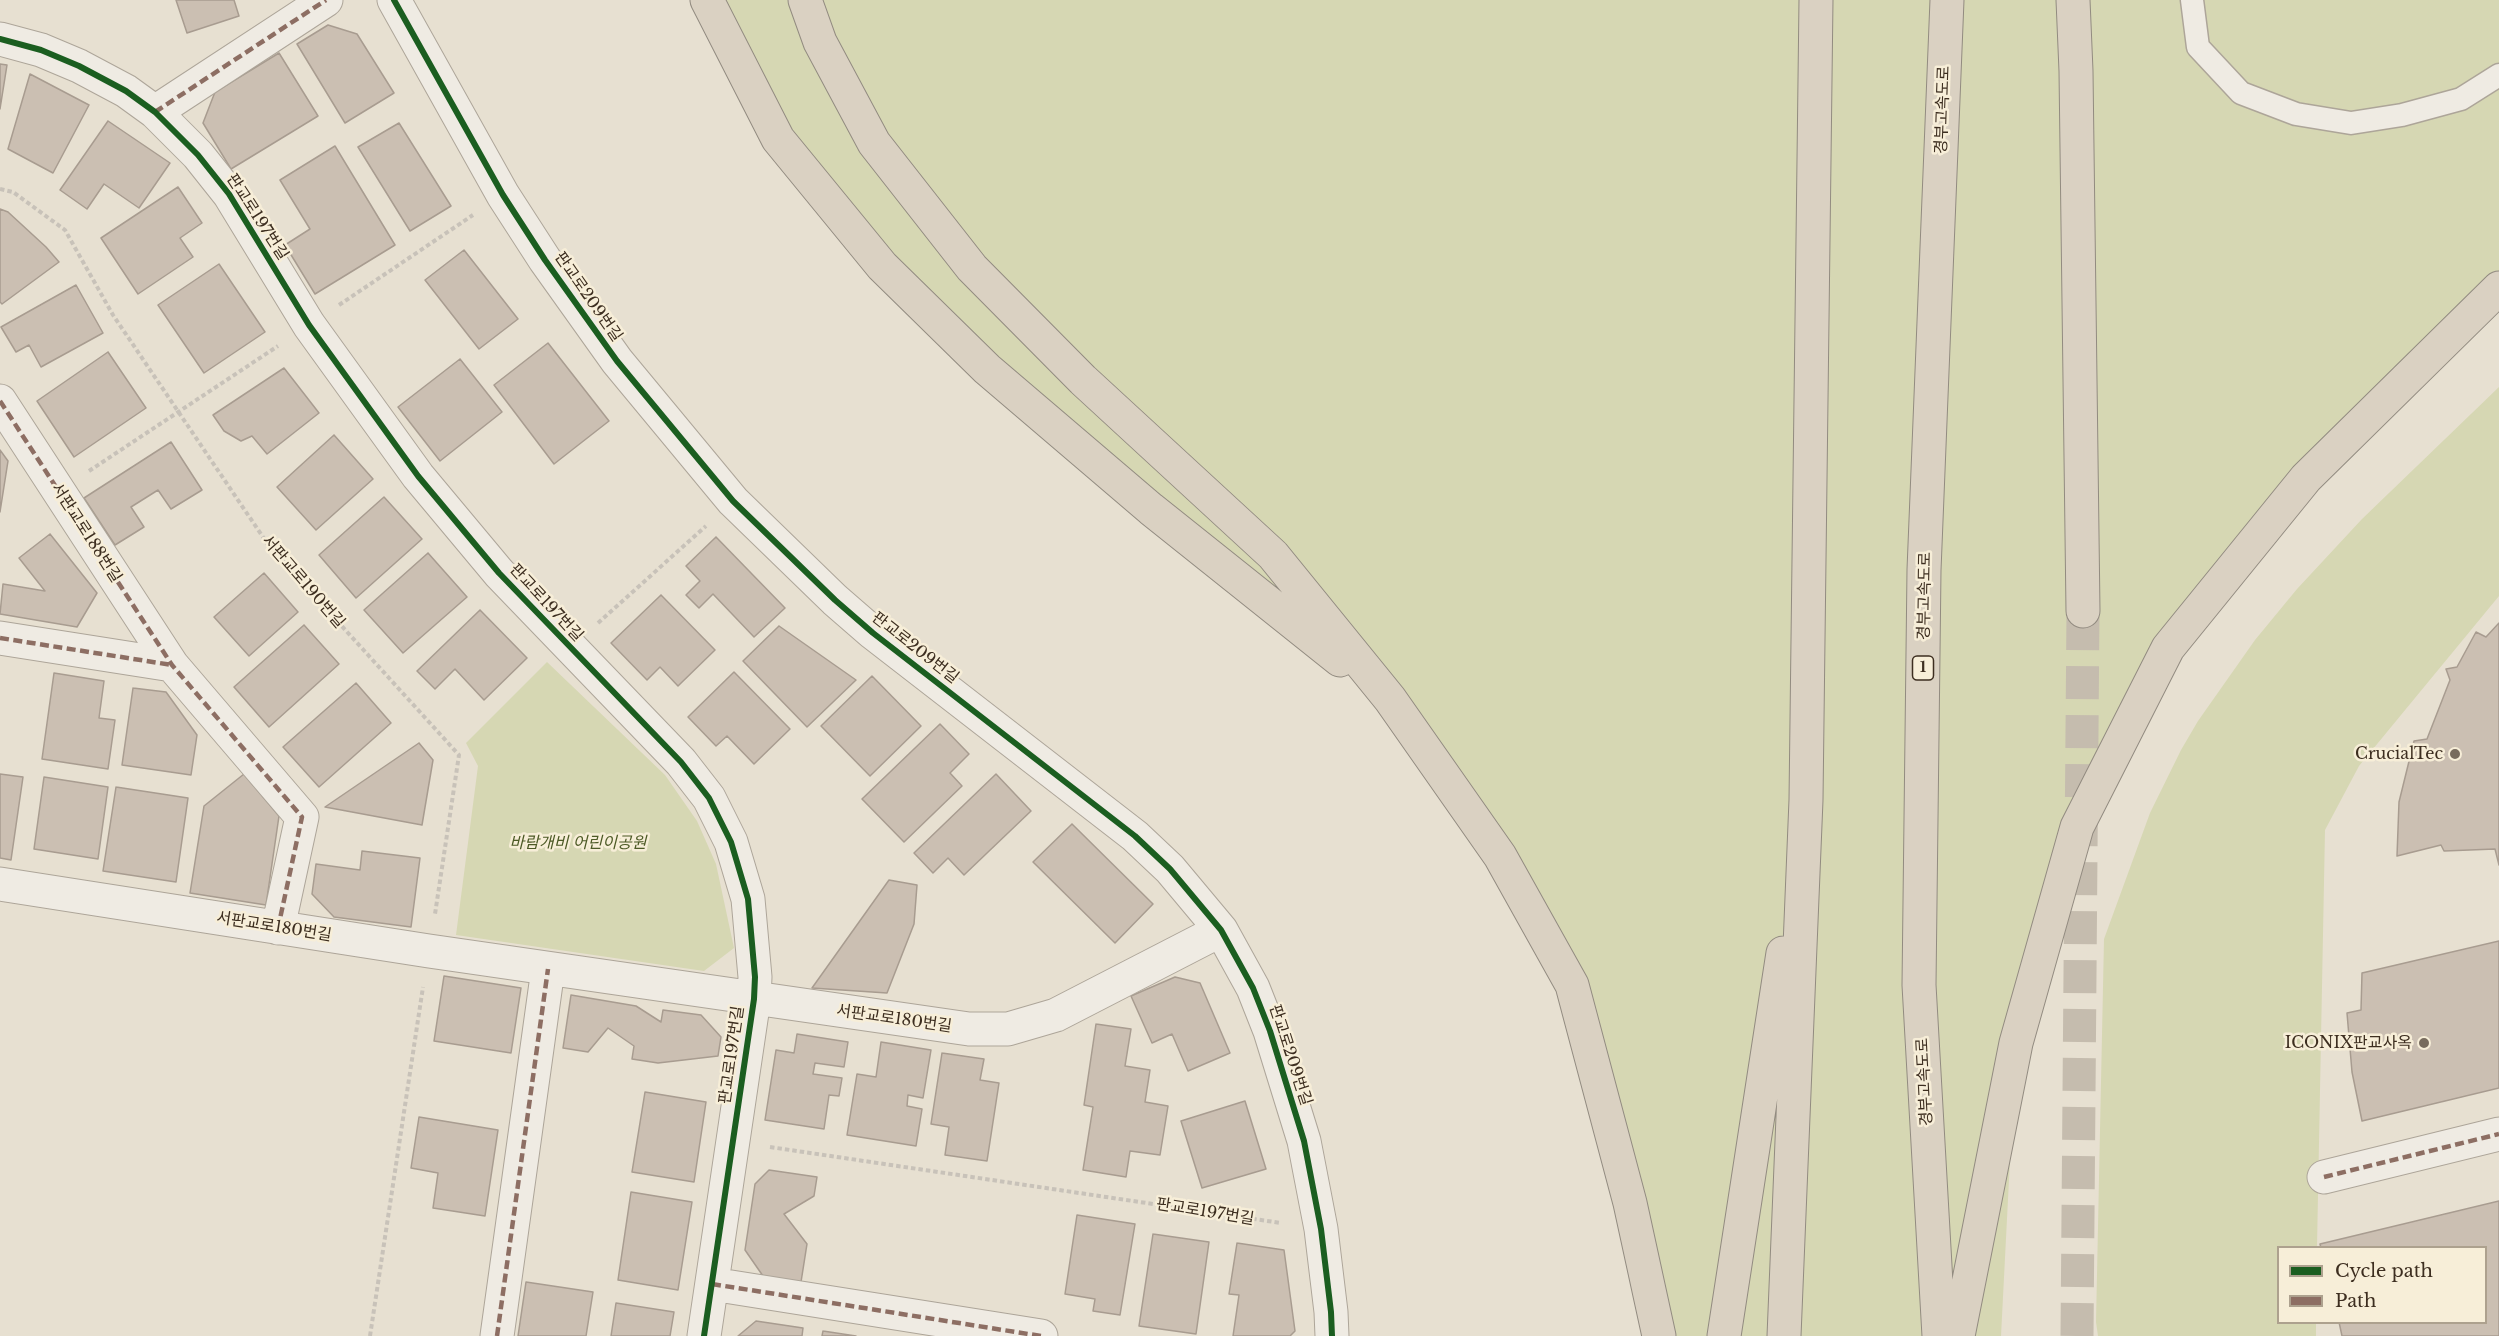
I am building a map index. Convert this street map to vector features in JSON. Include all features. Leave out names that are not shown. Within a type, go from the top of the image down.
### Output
[{"type":"highway","points":[[706,0],[778,139],[882,266],[987,369],[1151,508],[1390,699]]},
{"type":"highway","points":[[805,0],[819,42],[874,143],[972,268],[1083,380],[1273,555],[1390,699],[1500,856],[1572,985],[1630,1203],[1659,1336]]},
{"type":"highway","points":[[1784,1336],[1806,801],[1816,0]]},
{"type":"highway","name":"경부고속도로","points":[[1939,1336],[1919,985],[1924,570],[1947,0]]},
{"type":"highway","points":[[2073,0],[2076,71],[2083,611]]},
{"type":"highway","points":[[1958,1336],[2016,1043],[2077,827],[2168,648],[2306,478],[2499,288]]},
{"type":"highway","points":[[2431,357],[2499,304]]},
{"type":"highway","points":[[1724,1336],[1806,801]]},
{"type":"street","points":[[155,112],[326,0]]},
{"type":"street","name":"판교로209번길","points":[[394,0],[486,167],[545,260],[617,360],[733,501],[835,600],[873,633],[1135,836],[1170,868],[1221,930],[1253,988],[1270,1031],[1304,1141],[1321,1229],[1332,1336]]},
{"type":"street","name":"판교로197번길","points":[[0,39],[41,50],[79,66],[126,91],[155,112],[198,155],[229,194],[309,325],[418,476],[499,573],[681,762],[713,806],[731,842],[748,899],[754,957],[754,999],[704,1336]]},
{"type":"street","name":"서판교로188번길","points":[[0,401],[172,665],[302,817],[278,928]]},
{"type":"street","points":[[0,638],[172,665]]},
{"type":"street","name":"서판교로180번길","points":[[0,884],[548,969],[934,1026],[969,1029],[1008,1029],[1056,1015],[1221,930]]},
{"type":"street","points":[[497,1336],[548,969]]},
{"type":"street","points":[[2324,1177],[2499,1134]]},
{"type":"street","points":[[712,1284],[1041,1336]]},
{"type":"lane","points":[[2192,0],[2198,47],[2241,93],[2296,114],[2351,123],[2402,115],[2461,99],[2499,75]]},
{"type":"path","points":[[571,648],[733,501]]},
{"type":"path","points":[[370,1336],[429,951]]},
{"type":"green space","points":[[707,0],[2499,0],[2499,305],[2431,357],[2168,648],[2077,827],[2016,1043],[2001,1336],[1659,1336],[1572,985],[1390,700],[987,369],[778,139]]},
{"type":"green space","points":[[2499,387],[2499,596],[2359,766],[2325,830],[2317,1246],[2277,1246],[2277,1324],[2316,1324],[2316,1336],[2098,1336],[2096,1322],[2104,939],[2150,813],[2198,721],[2255,640],[2297,589],[2362,519]]},
{"type":"green space","name":"바람개비 어린이공원","points":[[547,662],[665,775],[697,821],[716,864],[734,948],[704,971],[456,935],[478,766],[466,743]]},
{"type":"building","points":[[176,0],[234,0],[239,16],[187,33]]},
{"type":"building","points":[[328,25],[357,34],[394,93],[345,123],[297,44]]},
{"type":"building","points":[[279,53],[318,116],[231,169],[203,123],[215,92]]},
{"type":"building","points":[[0,64],[7,65],[0,109]]},
{"type":"building","points":[[30,74],[89,105],[53,173],[8,149]]},
{"type":"building","points":[[108,121],[170,163],[139,208],[104,184],[87,209],[60,190]]},
{"type":"building","points":[[399,123],[451,206],[410,231],[358,147]]},
{"type":"building","points":[[335,146],[395,245],[315,294],[285,245],[310,229],[280,180]]},
{"type":"building","points":[[178,187],[202,223],[180,238],[193,257],[138,294],[101,238]]},
{"type":"building","points":[[0,209],[8,212],[59,262],[2,304],[0,302]]},
{"type":"building","points":[[464,250],[518,319],[479,349],[425,280]]},
{"type":"building","points":[[219,264],[265,332],[204,373],[158,305]]},
{"type":"building","points":[[76,285],[103,333],[41,367],[29,345],[16,352],[1,327]]},
{"type":"building","points":[[548,343],[609,421],[554,464],[494,385]]},
{"type":"building","points":[[108,352],[146,408],[74,457],[37,401]]},
{"type":"building","points":[[460,359],[502,412],[440,461],[398,407]]},
{"type":"building","points":[[284,368],[319,413],[267,454],[252,436],[241,441],[224,431],[213,415]]},
{"type":"building","points":[[334,435],[373,479],[316,530],[277,487]]},
{"type":"building","points":[[171,442],[202,490],[171,509],[158,490],[131,507],[144,527],[115,545],[84,498]]},
{"type":"building","points":[[0,450],[8,461],[0,512]]},
{"type":"building","points":[[384,497],[422,539],[356,598],[319,555]]},
{"type":"building","points":[[50,534],[97,593],[77,627],[0,614],[3,584],[45,591],[19,558]]},
{"type":"building","points":[[716,537],[785,608],[754,637],[713,594],[699,608],[686,595],[700,581],[686,566]]},
{"type":"building","points":[[428,553],[467,597],[403,653],[364,610]]},
{"type":"building","points":[[264,573],[298,612],[249,656],[214,617]]},
{"type":"building","points":[[661,595],[715,650],[678,686],[660,667],[647,680],[611,643]]},
{"type":"building","points":[[480,610],[527,658],[484,700],[455,669],[435,689],[417,671]]},
{"type":"building","name":"CrucialTec","points":[[2499,623],[2499,865],[2495,849],[2444,851],[2441,845],[2397,856],[2399,802],[2414,741],[2427,739],[2450,680],[2446,669],[2457,667],[2476,632],[2486,637]]},
{"type":"building","points":[[304,625],[339,664],[269,727],[234,687]]},
{"type":"building","points":[[779,626],[856,680],[807,727],[743,661]]},
{"type":"building","points":[[734,672],[790,729],[754,764],[727,736],[716,746],[688,717]]},
{"type":"building","points":[[54,673],[104,681],[99,718],[115,720],[108,769],[42,759]]},
{"type":"building","points":[[872,676],[921,726],[870,776],[821,726]]},
{"type":"building","points":[[356,683],[391,723],[319,787],[283,747]]},
{"type":"building","points":[[133,688],[166,692],[197,735],[191,775],[122,765]]},
{"type":"building","points":[[940,724],[969,754],[950,773],[962,786],[904,842],[862,799]]},
{"type":"building","points":[[419,743],[433,760],[422,825],[325,807]]},
{"type":"building","points":[[0,774],[23,777],[11,860],[0,858]]},
{"type":"building","points":[[244,774],[279,816],[266,905],[190,893],[204,806]]},
{"type":"building","points":[[996,774],[1031,811],[964,875],[948,858],[933,873],[914,853]]},
{"type":"building","points":[[44,777],[108,787],[98,859],[34,849]]},
{"type":"building","points":[[116,787],[188,798],[176,882],[103,871]]},
{"type":"building","points":[[1072,824],[1153,904],[1115,943],[1033,862]]},
{"type":"building","points":[[362,851],[420,858],[411,927],[334,917],[312,894],[316,864],[360,870]]},
{"type":"building","points":[[889,880],[917,885],[914,924],[887,993],[812,988]]},
{"type":"building","name":"ICONIX판교사옥","points":[[2499,941],[2499,1088],[2362,1121],[2352,1072],[2347,1013],[2361,1010],[2362,973]]},
{"type":"building","points":[[444,976],[521,988],[511,1053],[434,1041]]},
{"type":"building","points":[[1175,977],[1200,983],[1230,1053],[1188,1071],[1172,1034],[1152,1043],[1131,996]]},
{"type":"building","points":[[571,995],[636,1006],[661,1022],[663,1010],[701,1015],[721,1037],[718,1056],[658,1063],[632,1059],[634,1046],[608,1028],[588,1052],[563,1048]]},
{"type":"building","points":[[1096,1024],[1131,1029],[1125,1066],[1150,1070],[1145,1102],[1168,1106],[1160,1155],[1130,1151],[1126,1177],[1083,1170],[1093,1107],[1084,1105]]},
{"type":"building","points":[[797,1034],[848,1042],[844,1067],[815,1063],[813,1074],[842,1078],[839,1096],[829,1095],[824,1129],[765,1120],[776,1050],[794,1053]]},
{"type":"building","points":[[881,1042],[931,1050],[923,1098],[908,1095],[907,1106],[922,1109],[916,1146],[847,1135],[857,1074],[876,1077]]},
{"type":"building","points":[[942,1053],[984,1059],[980,1080],[999,1083],[987,1161],[945,1155],[949,1127],[931,1124]]},
{"type":"building","points":[[645,1092],[706,1102],[694,1182],[632,1172]]},
{"type":"building","points":[[1245,1101],[1266,1169],[1202,1188],[1181,1121]]},
{"type":"building","points":[[419,1117],[498,1130],[485,1216],[433,1208],[438,1173],[411,1168]]},
{"type":"building","points":[[769,1170],[817,1177],[814,1196],[784,1214],[807,1244],[801,1282],[763,1276],[745,1250],[755,1184]]},
{"type":"building","points":[[631,1192],[692,1202],[678,1290],[618,1280]]},
{"type":"building","points":[[2499,1201],[2499,1336],[2342,1336],[2339,1324],[2487,1324],[2487,1246],[2320,1246],[2320,1244]]},
{"type":"building","points":[[1077,1215],[1135,1224],[1120,1315],[1093,1311],[1095,1299],[1065,1294]]},
{"type":"building","points":[[1153,1234],[1209,1242],[1196,1334],[1139,1326]]},
{"type":"building","points":[[1237,1243],[1284,1250],[1295,1331],[1290,1336],[1233,1336],[1239,1295],[1229,1294]]},
{"type":"building","points":[[526,1282],[593,1292],[586,1336],[518,1336]]},
{"type":"building","points":[[616,1303],[674,1312],[670,1336],[611,1336]]},
{"type":"building","points":[[756,1321],[803,1328],[802,1336],[738,1336]]},
{"type":"building","points":[[823,1331],[856,1336],[822,1336]]},
{"type":"tunnel","points":[[2077,1336],[2083,611]]},
{"type":"marked path","points":[[155,112],[326,0]]},
{"type":"marked path","points":[[0,401],[172,665],[302,817],[278,928]]},
{"type":"marked path","points":[[0,638],[172,665]]},
{"type":"marked path","points":[[497,1336],[548,969]]},
{"type":"marked path","points":[[2324,1177],[2499,1134]]},
{"type":"marked path","points":[[712,1284],[1041,1336]]},
{"type":"cycle path","points":[[394,0],[503,195],[545,260],[617,361],[733,501],[835,600],[873,633],[1135,836],[1170,869],[1221,930],[1253,988],[1270,1031],[1304,1141],[1321,1229],[1332,1336]]},
{"type":"cycle path","points":[[0,39],[41,50],[79,66],[126,91],[155,112],[198,155],[229,194],[309,325],[418,476],[499,573],[681,762],[709,798],[731,842],[748,899],[755,977],[754,999],[704,1336]]},
{"type":"place","name":"CrucialTec","points":[[2455,754]]},
{"type":"place","name":"ICONIX판교사옥","points":[[2424,1043]]}]
